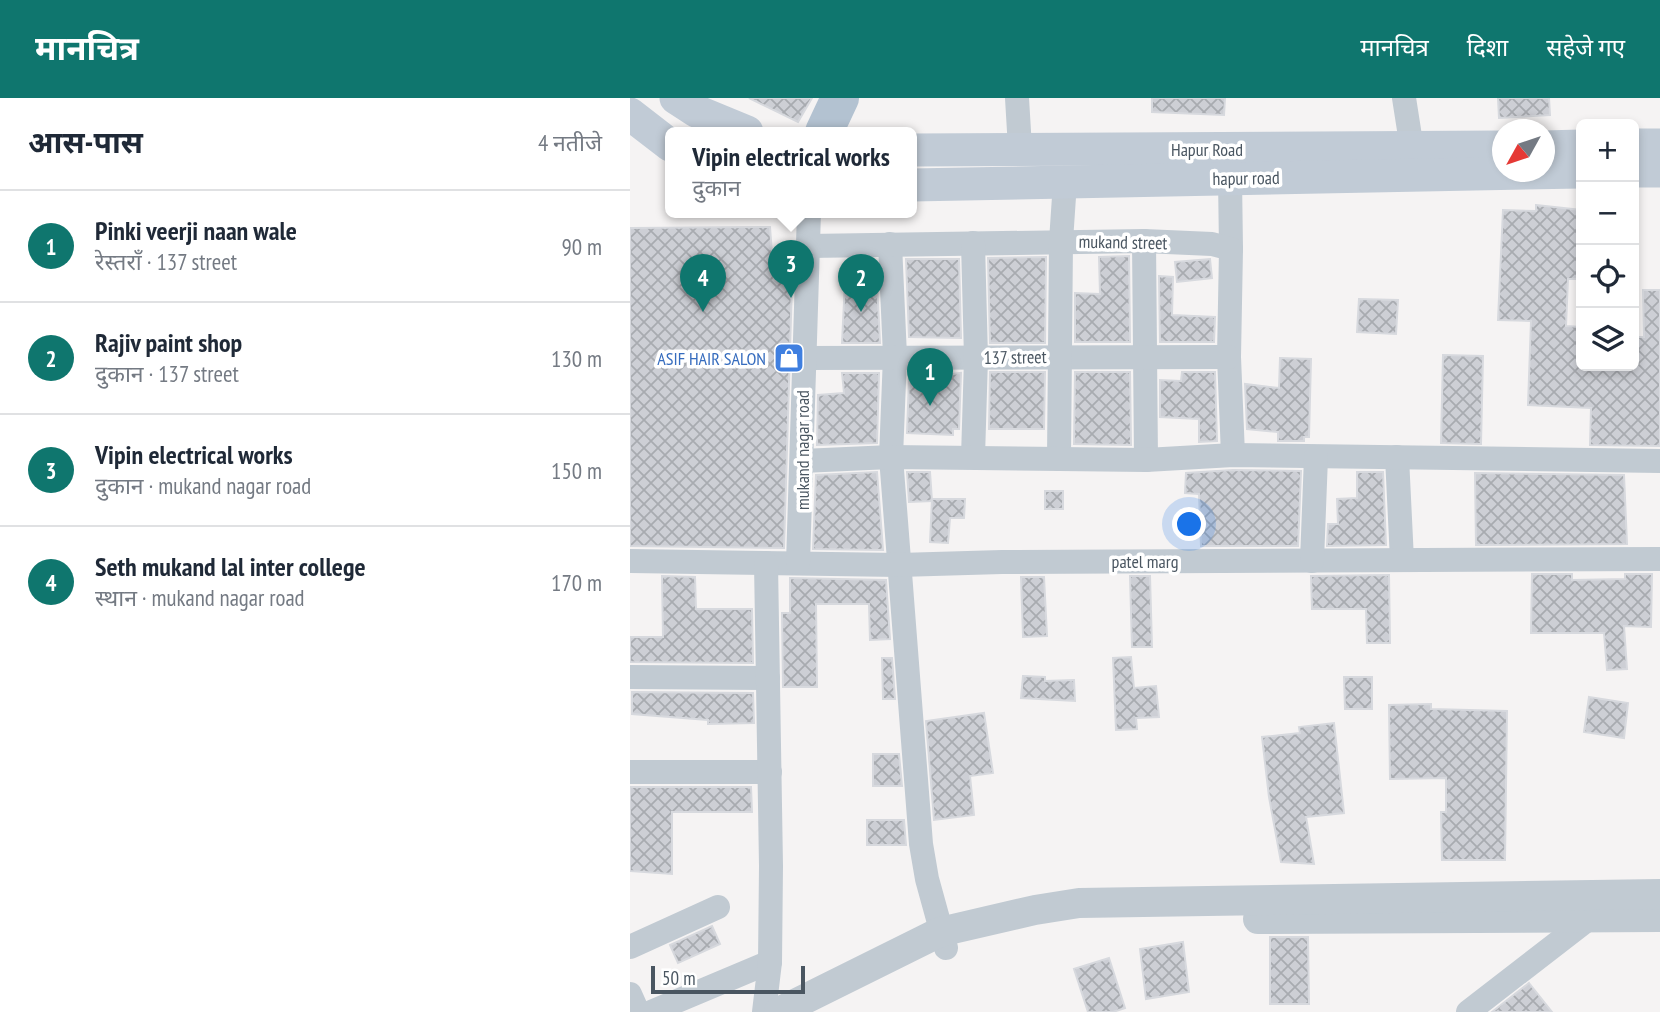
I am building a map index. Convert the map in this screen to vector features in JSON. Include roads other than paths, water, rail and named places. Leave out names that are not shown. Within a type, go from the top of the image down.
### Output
[{"type":"main road","points":[[676,98],[696,111],[735,127]]},
{"type":"main road","points":[[826,127],[840,98]]},
{"type":"main road","points":[[630,114],[665,141]]},
{"type":"main road","points":[[1639,145],[1660,145]]},
{"type":"main road","points":[[1555,147],[1576,146]]},
{"type":"main road","name":"Hapur Road","points":[[917,150],[1492,148]]},
{"type":"main road","points":[[1639,171],[1660,171]]},
{"type":"main road","name":"hapur road","points":[[917,185],[1576,172]]},
{"type":"street","points":[[1017,98],[1020,148]]},
{"type":"street","points":[[1404,98],[1412,149]]},
{"type":"street","points":[[1230,178],[1228,357],[1233,455]]},
{"type":"street","points":[[1059,459],[1061,241],[1065,182]]},
{"type":"street","name":"mukand nagar road","points":[[798,563],[802,358],[809,218]]},
{"type":"street","points":[[1144,241],[1146,460]]},
{"type":"street","name":"mukand street","points":[[808,246],[1144,241],[1212,244],[1231,249]]},
{"type":"street","points":[[973,243],[976,358],[973,457]]},
{"type":"street","points":[[890,244],[895,355],[891,457],[898,565],[921,844],[943,940]]},
{"type":"street","name":"137 street","points":[[802,358],[895,355],[976,358],[1228,357]]},
{"type":"street","points":[[802,461],[891,457],[1146,460],[1233,455],[1660,461]]},
{"type":"street","points":[[1312,561],[1316,457]]},
{"type":"street","points":[[1397,457],[1402,560]]},
{"type":"street","name":"patel marg","points":[[630,561],[898,565],[1660,559]]},
{"type":"street","points":[[764,1012],[770,962],[766,563]]},
{"type":"street","points":[[630,677],[768,678]]},
{"type":"street","points":[[630,772],[770,772]]},
{"type":"street","points":[[1468,1012],[1591,917],[1660,894]]},
{"type":"street","points":[[779,1012],[943,940],[1080,903],[1622,906],[1660,917]]},
{"type":"street","points":[[630,947],[718,907]]},
{"type":"street","points":[[811,1012],[943,940],[1024,925],[1091,920],[1591,917]]},
{"type":"street","points":[[651,1012],[770,962]]},
{"type":"street","points":[[630,994],[638,1012]]},
{"type":"place","name":"Vipin electrical works","points":[[791,298]]},
{"type":"place","name":"Seth mukand lal inter college","points":[[703,312]]},
{"type":"place","name":"Rajiv paint shop","points":[[861,312]]},
{"type":"place","name":"ASIF HAIR SALON","points":[[789,358]]},
{"type":"place","name":"Pinki veerji naan wale","points":[[930,406]]}]
